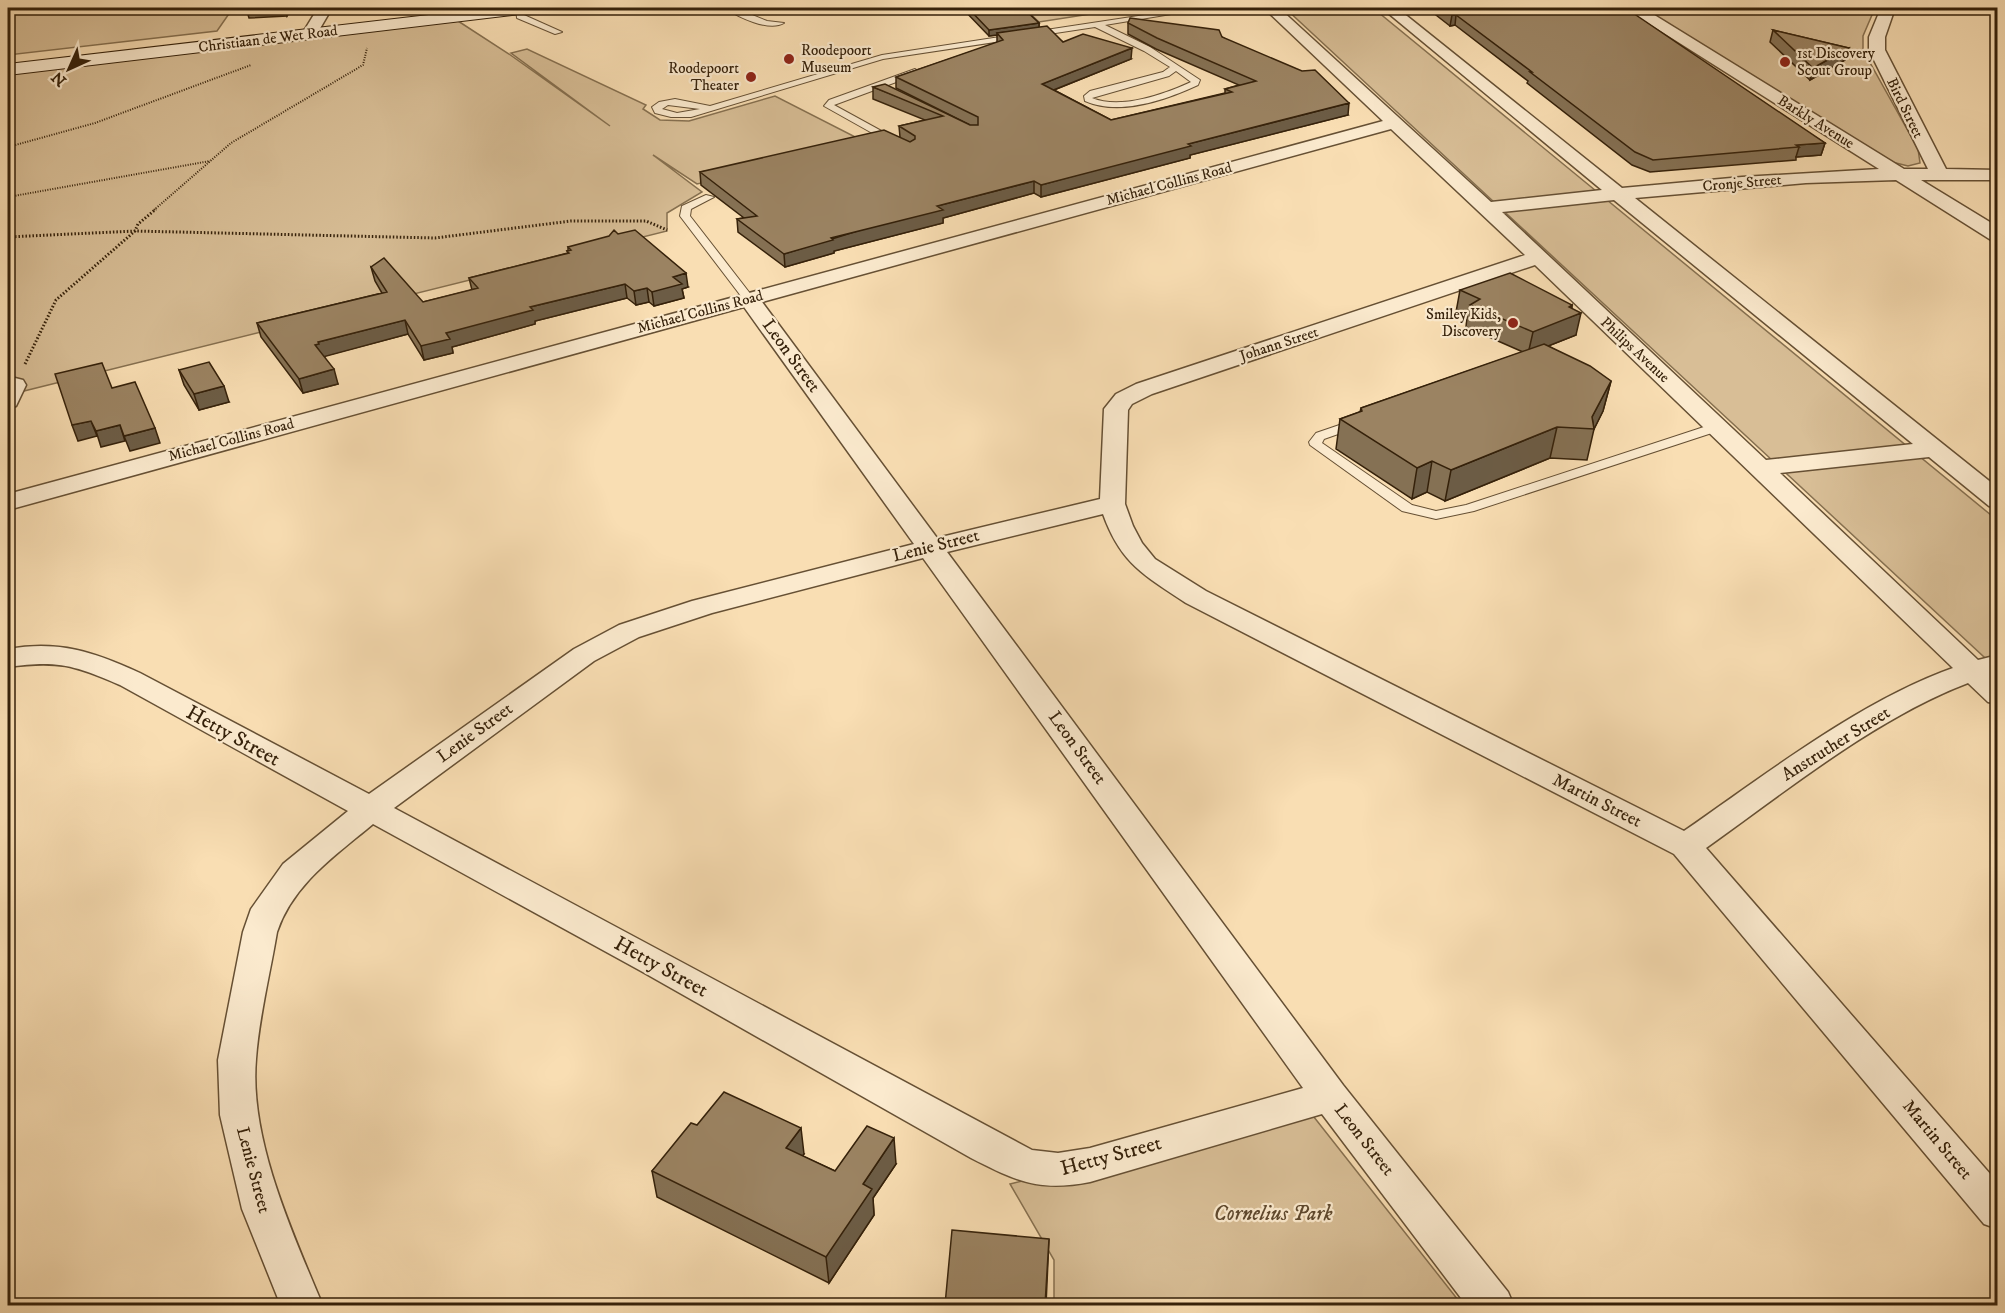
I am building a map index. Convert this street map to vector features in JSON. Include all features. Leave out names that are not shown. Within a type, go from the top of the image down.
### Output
[{"type":"main road","name":"Christiaan de Wet Road","points":[[8,69],[464,8]]},
{"type":"main road","name":"Christiaan de Wet Road","points":[[8,61],[311,30],[372,27],[524,8]]},
{"type":"street","points":[[311,30],[325,8]]},
{"type":"street","name":"Philips Avenue","points":[[1271,8],[1487,208],[1537,258],[1761,468],[1985,668],[1998,695]]},
{"type":"street","points":[[1389,8],[1998,501]]},
{"type":"street","name":"Barkly Avenue","points":[[1634,8],[1998,236]]},
{"type":"street","name":"Bird Street","points":[[1888,8],[1877,37],[1876,50],[1939,173]]},
{"type":"street","name":"Michael Collins Road","points":[[8,502],[1393,123]]},
{"type":"street","name":"Cronje Street","points":[[1487,208],[1620,193],[1895,172],[1998,174]]},
{"type":"street","name":"Johann Street","points":[[1112,504],[1116,409],[1134,393],[1537,258]]},
{"type":"street","name":"Leon Street","points":[[748,298],[1330,1096],[1493,1305]]},
{"type":"street","points":[[1761,468],[1934,449]]},
{"type":"street","name":"Lenie Street","points":[[302,1305],[262,1209],[250,1166],[239,1115],[237,1060],[260,932],[268,909],[295,872],[369,810],[584,655],[618,635],[680,614],[931,546],[1112,504]]},
{"type":"street","name":"Martin Street","points":[[1112,504],[1130,546],[1146,565],[1169,581],[1245,623],[1358,678],[1686,846],[1998,1212]]},
{"type":"street","name":"Hetty Street","points":[[8,658],[60,653],[78,657],[141,685],[653,962],[985,1146],[1039,1170],[1066,1170],[1090,1165],[1330,1096]]},
{"type":"street","name":"Anstruther Street","points":[[1686,846],[1863,725],[1943,682],[1985,668]]},
{"type":"lane","points":[[524,8],[520,16],[558,32]]},
{"type":"lane","points":[[729,8],[766,23],[780,23]]},
{"type":"lane","points":[[710,109],[672,102],[664,102],[656,107],[661,113],[677,116],[710,109],[882,57],[1203,8]]},
{"type":"lane","points":[[1098,25],[1116,32],[1176,67],[1196,80],[1195,83],[1179,89],[1117,105],[1103,105],[1088,99],[1088,96],[1093,93],[1166,74],[1176,67]]},
{"type":"lane","points":[[899,144],[828,106],[832,102],[924,68]]},
{"type":"lane","points":[[877,86],[893,92]]},
{"type":"lane","name":"Leon Street","points":[[710,197],[686,208],[685,216],[748,298]]},
{"type":"lane","points":[[1369,419],[1320,436],[1315,442],[1316,445],[1407,508],[1436,515],[1469,508],[1717,427]]},
{"type":"path","points":[[11,393],[56,300],[135,231],[138,224],[231,143],[363,65],[372,27]]},
{"type":"path","points":[[8,147],[94,123],[251,65]]},
{"type":"path","points":[[8,197],[211,160]]},
{"type":"path","points":[[8,237],[135,231],[435,238],[571,221],[646,221],[675,233]]},
{"type":"green space","points":[[8,8],[233,8],[217,31],[8,55]]},
{"type":"green space","points":[[1024,8],[1129,8],[1039,22]]},
{"type":"green space","points":[[1285,8],[1373,8],[1997,520],[1997,669]]},
{"type":"green space","points":[[1641,8],[1875,8],[1863,36],[1863,50],[1918,149],[1920,163],[1908,166],[1892,162]]},
{"type":"green space","points":[[458,21],[509,54],[610,126],[511,53],[527,49],[646,105],[643,109],[660,120],[689,121],[775,96],[869,144],[697,184],[653,155],[702,192],[667,213],[667,231],[8,395],[8,72]]},
{"type":"green space","name":"Cornelius Park","points":[[1310,1112],[1462,1305],[1054,1305],[1054,1260],[1010,1184]]},
{"type":"building","points":[[968,8],[1023,8],[1039,23],[989,30]]},
{"type":"building","points":[[1442,8],[1627,9],[1825,143],[1653,160],[1635,152],[1456,15]]},
{"type":"building","points":[[1130,18],[1219,30],[1222,37],[1302,71],[1315,70],[1349,103],[1188,144],[1191,146],[1041,185],[1034,181],[937,206],[943,210],[831,238],[833,240],[784,254],[737,219],[757,216],[700,172],[884,130],[910,142],[915,139],[915,136],[899,126],[943,116],[873,87],[885,84],[970,125],[978,125],[978,117],[896,77],[1003,40],[997,33],[1047,26],[1063,42],[1083,34],[1132,48],[1042,84],[1111,120],[1232,92],[1225,89],[1256,81],[1157,38],[1128,23]]},
{"type":"building","points":[[1773,30],[1849,48],[1813,68]]},
{"type":"building","points":[[614,230],[618,234],[635,230],[686,273],[673,277],[682,284],[652,292],[647,288],[634,291],[625,284],[530,307],[533,310],[446,333],[450,339],[421,346],[405,320],[318,342],[319,344],[315,345],[334,369],[299,379],[257,323],[387,292],[371,267],[384,258],[423,302],[478,288],[469,278],[569,253],[567,251],[571,250],[568,247],[609,236]]},
{"type":"building","points":[[1510,273],[1572,305],[1569,307],[1581,313],[1533,332],[1470,305],[1480,299],[1460,290]]},
{"type":"building","points":[[1544,344],[1590,366],[1611,381],[1592,417],[1594,429],[1557,427],[1451,470],[1432,461],[1417,468],[1340,419],[1362,411],[1361,408]]},
{"type":"building","points":[[209,362],[224,386],[194,394],[179,370]]},
{"type":"building","points":[[102,363],[112,388],[135,382],[155,428],[124,436],[120,425],[96,431],[91,421],[72,425],[55,374]]},
{"type":"building","points":[[724,1092],[801,1128],[786,1148],[835,1171],[867,1126],[894,1138],[863,1184],[872,1189],[826,1257],[652,1171],[691,1123],[697,1125]]},
{"type":"building","points":[[952,1230],[1049,1239],[1045,1305],[945,1305]]},
{"type":"place","name":"Roodepoort Museum","points":[[789,59]]},
{"type":"place","name":"1st Discovery Scout Group","points":[[1785,62]]},
{"type":"place","name":"Roodepoort Theater","points":[[751,77]]},
{"type":"place","name":"Smiley Kids, Discovery","points":[[1513,323]]}]
